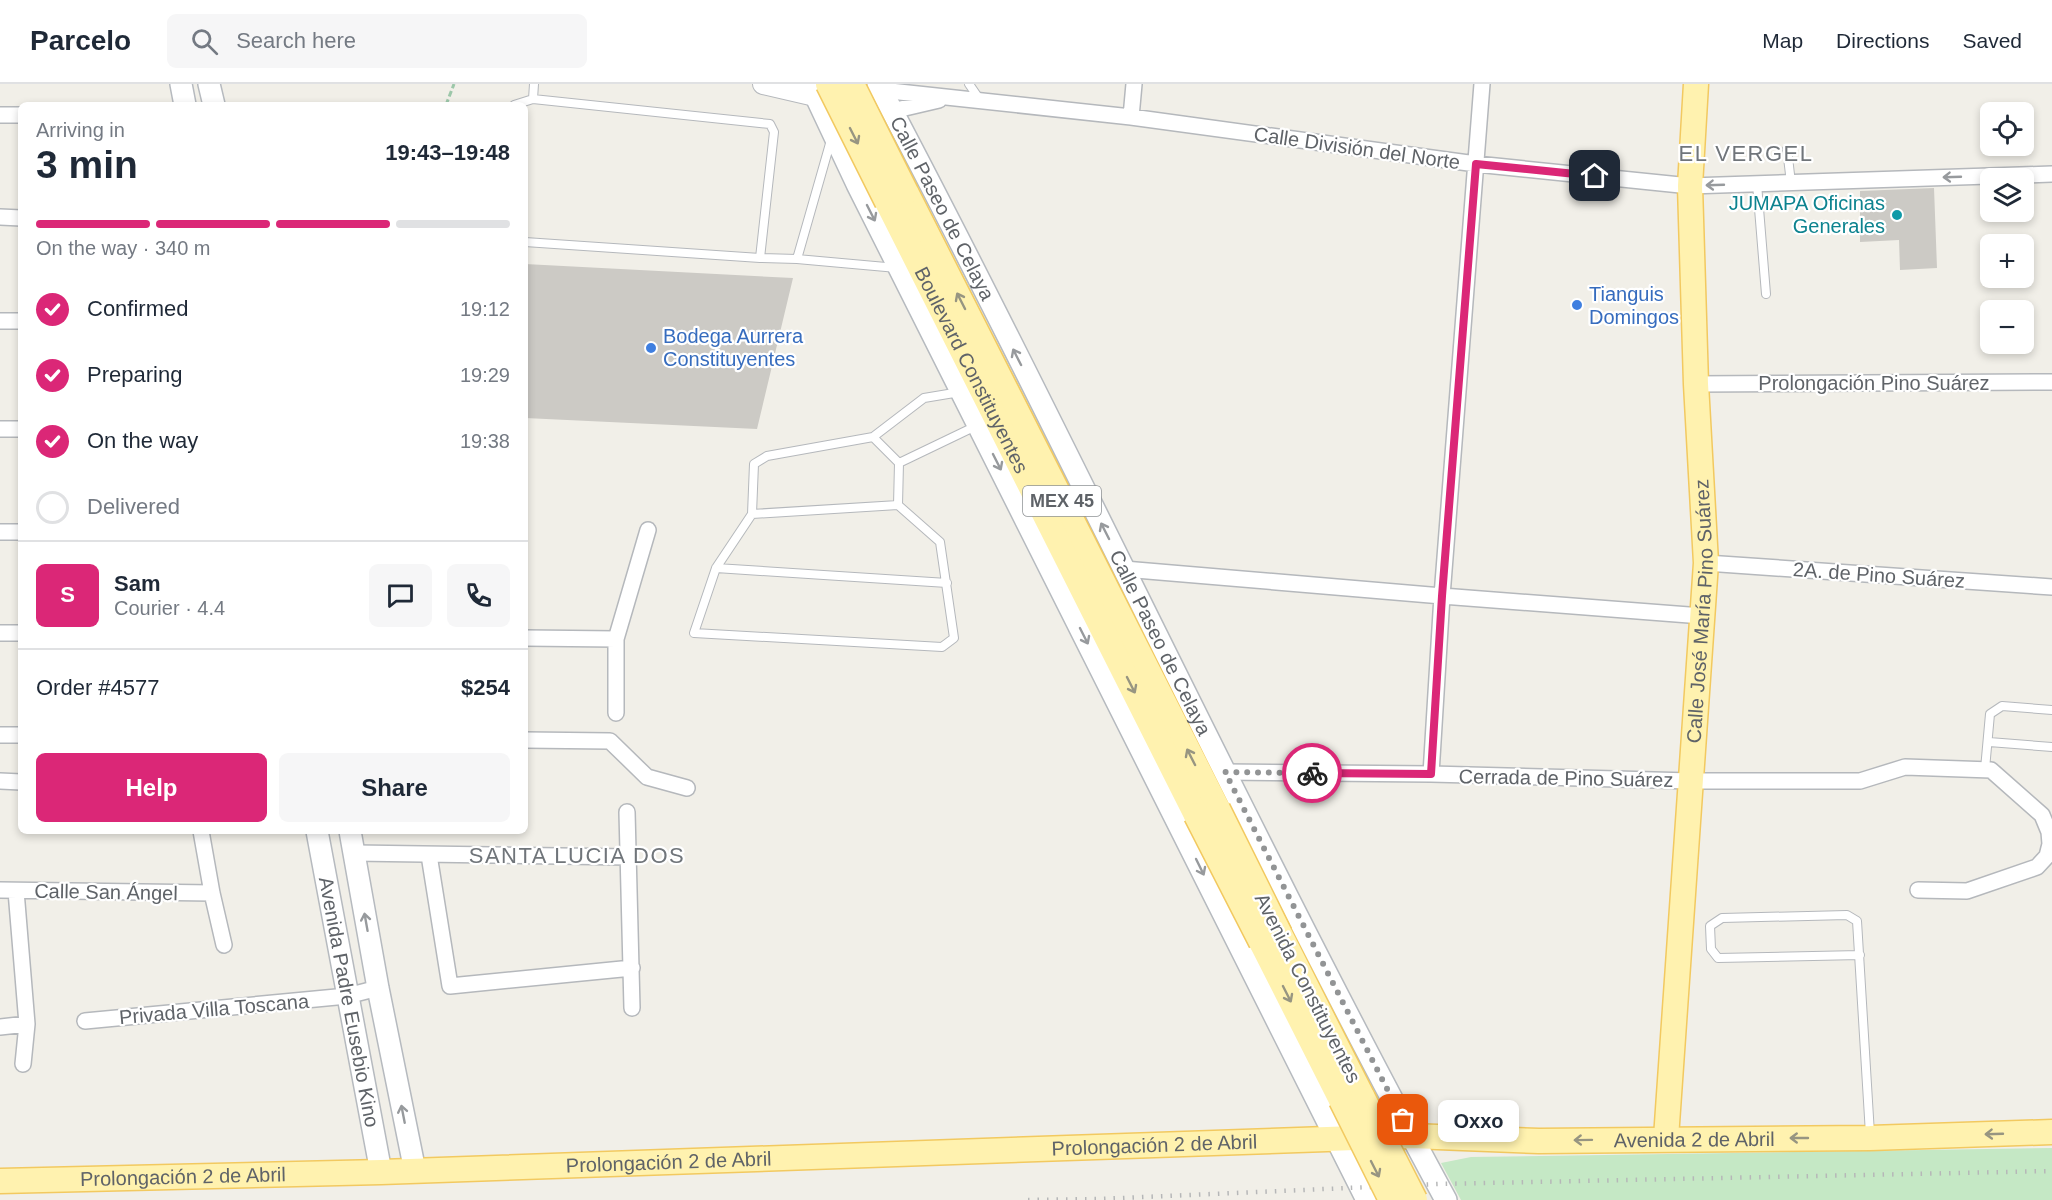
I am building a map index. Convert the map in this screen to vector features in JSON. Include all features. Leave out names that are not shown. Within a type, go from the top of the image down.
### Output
[{"type":"main road","points":[[181,84],[184,102]]},
{"type":"main road","points":[[209,84],[212,102]]},
{"type":"main road","name":"Boulevard Constituyentes","points":[[850,84],[897,197],[1199,819]]},
{"type":"main road","name":"Calle José María Pino Suárez","points":[[1666,1138],[1706,563],[1696,384],[1690,186],[1696,84]]},
{"type":"main road","name":"Calle Paseo de Celaya","points":[[879,87],[1278,877],[1446,1200]]},
{"type":"main road","points":[[818,88],[833,134],[961,392],[1199,819],[1218,904],[1367,1200]]},
{"type":"main road","name":"Boulevard Constituyentes","points":[[818,88],[897,197]]},
{"type":"main road","name":"Avenida Constituyentes","points":[[1199,819],[1270,938],[1352,1099],[1415,1200]]},
{"type":"main road","name":"Avenida Padre Eusebio Kino","points":[[318,834],[381,1172]]},
{"type":"main road","name":"Avenida Padre Eusebio Kino","points":[[351,834],[378,988],[415,1171]]},
{"type":"main road","name":"Avenida Constituyentes","points":[[1352,1099],[1391,1200]]},
{"type":"main road","name":"Avenida 2 de Abril","points":[[1337,1138],[1412,1136],[1539,1141],[1666,1138],[1870,1138],[2052,1132]]},
{"type":"main road","name":"Prolongación 2 de Abril","points":[[0,1181],[415,1171],[1337,1138]]},
{"type":"street","name":"Calle División del Norte","points":[[763,84],[818,88],[892,111],[951,97]]},
{"type":"street","name":"Calle División del Norte","points":[[850,84],[1131,117],[1476,164],[1690,186],[2052,174]]},
{"type":"street","points":[[1131,117],[1134,84]]},
{"type":"street","points":[[1431,774],[1442,596],[1482,84]]},
{"type":"street","points":[[0,115],[18,115]]},
{"type":"street","points":[[857,184],[864,163],[879,153],[891,152],[918,163]]},
{"type":"street","points":[[0,217],[18,218]]},
{"type":"street","points":[[0,321],[18,321]]},
{"type":"street","name":"Prolongación Pino Suárez","points":[[1696,384],[2052,382]]},
{"type":"street","points":[[0,429],[18,429]]},
{"type":"street","points":[[616,713],[616,639],[648,530]]},
{"type":"street","points":[[0,532],[18,532]]},
{"type":"street","name":"2A. de Pino Suárez","points":[[1706,563],[2052,587]]},
{"type":"street","points":[[1124,569],[1702,616]]},
{"type":"street","points":[[0,633],[18,633]]},
{"type":"street","points":[[528,638],[616,639]]},
{"type":"street","points":[[0,735],[18,735]]},
{"type":"street","points":[[528,740],[610,741],[647,777],[687,788]]},
{"type":"street","name":"Cerrada de Pino Suárez","points":[[1225,772],[1431,774],[1691,781],[1860,781],[1905,767],[1985,769]]},
{"type":"street","points":[[1918,890],[1967,891],[2037,867],[2047,855],[2050,844],[2049,832],[2042,815],[1991,770],[1985,769]]},
{"type":"street","points":[[0,781],[18,782]]},
{"type":"street","points":[[1199,819],[1204,843],[1219,841],[1236,831],[1243,818],[1241,804]]},
{"type":"street","points":[[627,812],[632,1008]]},
{"type":"street","points":[[202,834],[224,945]]},
{"type":"street","points":[[354,853],[629,857]]},
{"type":"street","points":[[429,855],[450,986],[632,968]]},
{"type":"street","points":[[1218,904],[1220,890],[1241,872],[1266,872],[1278,877]]},
{"type":"street","name":"Calle San Ángel","points":[[0,891],[212,893]]},
{"type":"street","points":[[16,891],[27,1024],[23,1064]]},
{"type":"street","name":"Privada Villa Toscana","points":[[85,1021],[347,996],[378,988]]},
{"type":"street","points":[[0,1027],[27,1024]]},
{"type":"street","points":[[1314,1094],[1334,1104],[1356,1106],[1378,1100],[1386,1087]]},
{"type":"lane","points":[[533,99],[534,84]]},
{"type":"lane","points":[[969,84],[980,100]]},
{"type":"lane","points":[[524,102],[533,99],[770,124],[774,132],[759,258]]},
{"type":"lane","points":[[797,259],[833,134]]},
{"type":"lane","points":[[1787,149],[1791,183]]},
{"type":"lane","points":[[1757,184],[1766,294]]},
{"type":"lane","points":[[528,242],[797,259],[899,268]]},
{"type":"lane","points":[[752,514],[898,505],[940,542],[954,639],[942,647],[694,633],[716,568],[752,514],[754,465],[767,456],[873,437],[924,398],[961,392]]},
{"type":"lane","points":[[899,463],[978,424]]},
{"type":"lane","points":[[873,437],[899,463],[898,505]]},
{"type":"lane","points":[[716,568],[947,583]]},
{"type":"lane","points":[[1985,769],[1990,714],[2002,706],[2052,710]]},
{"type":"lane","points":[[1989,742],[2052,747]]},
{"type":"lane","points":[[1860,955],[1718,958],[1711,949],[1710,926],[1722,918],[1847,915],[1857,921],[1860,955],[1870,1138]]},
{"type":"path","points":[[447,102],[454,84]]},
{"type":"green space","points":[[2052,1148],[2052,1200],[1461,1200],[1441,1163],[1471,1157]]},
{"type":"building","name":"JUMAPA Oficinas Generales","points":[[1934,188],[1937,268],[1900,270],[1899,240],[1860,242],[1860,191]]},
{"type":"building","name":"Bodega Aurrera Constituyentes","points":[[528,264],[793,278],[757,429],[528,418]]},
{"type":"railway","points":[[1028,1200],[1438,1184],[2052,1171]]},
{"type":"way so far","points":[[1312,773],[1225,772],[1403,1120]]},
{"type":"place","name":"JUMAPA Oficinas Generales","points":[[1897,215]]},
{"type":"place","name":"Tianguis Domingos","points":[[1577,305]]},
{"type":"place","name":"Bodega Aurrera Constituyentes","points":[[651,348]]},
{"type":"place","name":"Oxxo","points":[[1403,1120]]},
{"type":"district","name":"EL VERGEL","points":[[1746,153]]},
{"type":"district","name":"SANTA LUCIA DOS","points":[[577,855]]},
{"type":"route","points":[[1312,773],[1431,774],[1442,596],[1476,164],[1595,176]]}]
